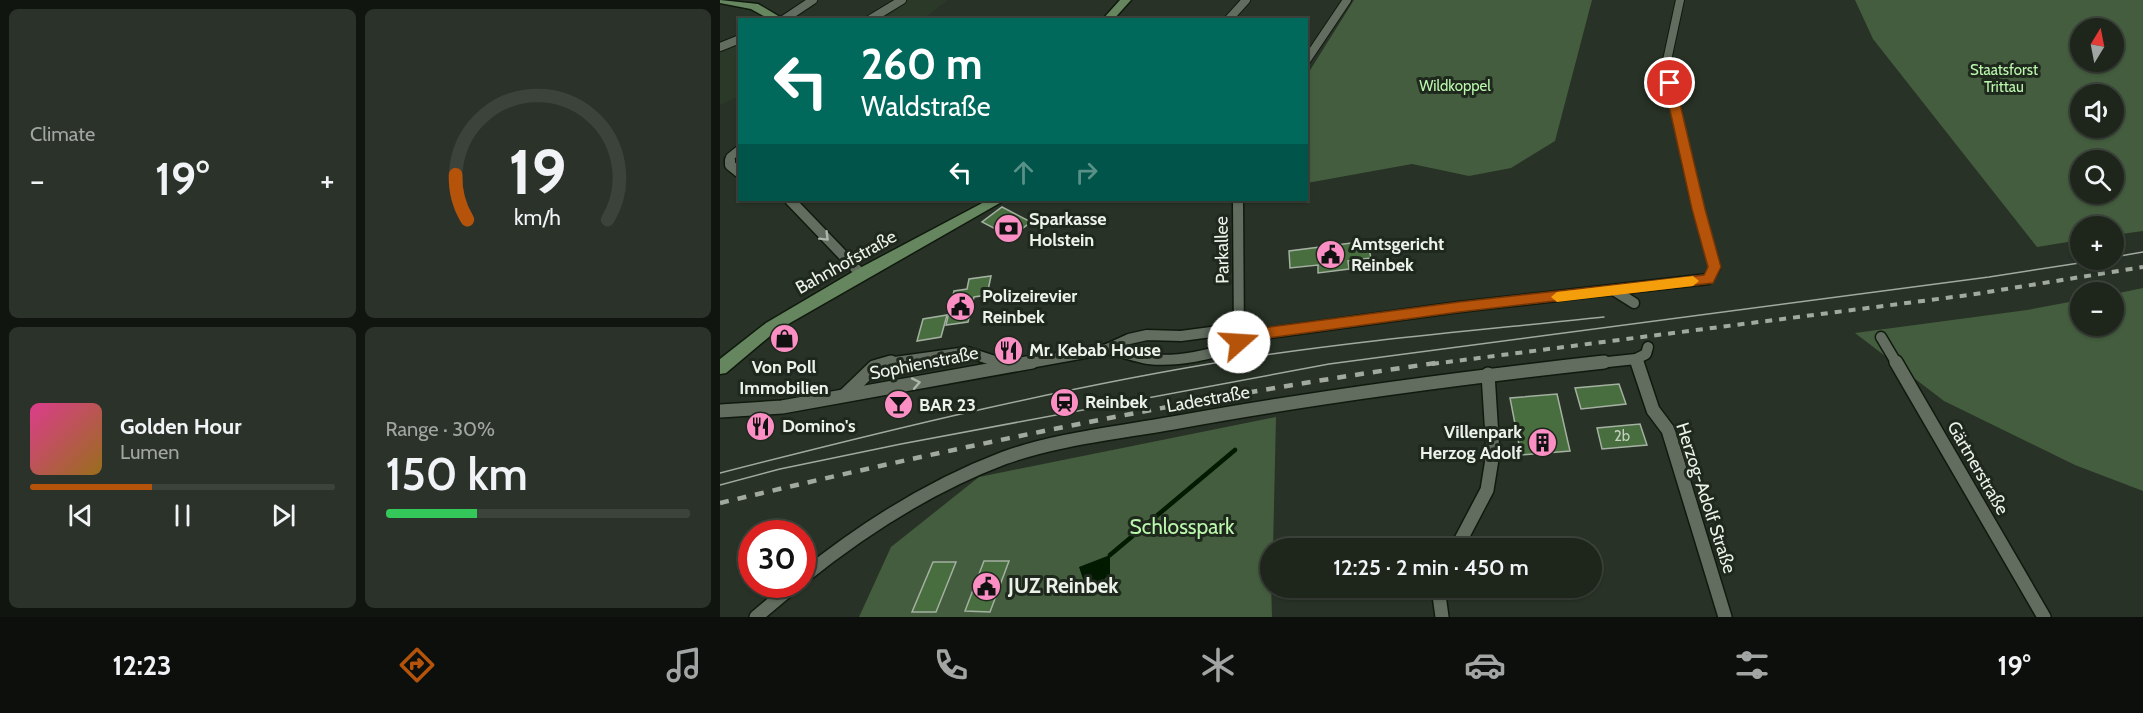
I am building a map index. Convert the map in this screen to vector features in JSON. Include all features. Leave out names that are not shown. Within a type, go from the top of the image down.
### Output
[{"type":"main road","points":[[720,0],[754,6],[777,18]]},
{"type":"main road","points":[[1109,17],[1126,0]]},
{"type":"main road","name":"Bahnhofstraße","points":[[720,368],[771,327],[861,274],[996,201]]},
{"type":"street","points":[[784,18],[813,0]]},
{"type":"street","points":[[872,18],[902,0]]},
{"type":"street","points":[[1230,18],[1246,0]]},
{"type":"street","points":[[1308,58],[1347,0]]},
{"type":"street","name":"Sophienstraße","points":[[1240,336],[1459,307],[1708,279],[1715,267],[1698,209],[1666,65],[1680,0]]},
{"type":"street","points":[[720,47],[738,40]]},
{"type":"street","points":[[738,151],[730,157],[730,165],[738,171]]},
{"type":"street","points":[[791,201],[861,274]]},
{"type":"street","name":"Parkallee","points":[[1238,201],[1240,336]]},
{"type":"street","points":[[1615,291],[1634,303]]},
{"type":"street","name":"Sophienstraße","points":[[720,411],[782,407],[838,398],[953,375],[1107,349],[1129,339],[1147,335],[1182,336],[1234,329],[1240,336]]},
{"type":"street","name":"Sophienstraße","points":[[1107,349],[1141,358],[1161,359],[1225,349],[1239,342],[1240,336]]},
{"type":"street","name":"Gärtnerstraße","points":[[1881,337],[2044,617]]},
{"type":"street","points":[[1636,359],[1646,354],[1648,347]]},
{"type":"street","name":"Sophienstraße","points":[[838,398],[855,388],[867,373],[879,364],[967,352],[980,354],[991,361],[1016,364]]},
{"type":"street","name":"Ladestraße","points":[[816,567],[854,538],[897,510],[949,481],[1006,458],[1107,435],[1269,407],[1488,374],[1636,359]]},
{"type":"street","name":"Herzog-Adolf Straße","points":[[1636,359],[1653,410],[1668,430],[1725,617]]},
{"type":"street","points":[[1462,538],[1487,490],[1493,453],[1488,374]]},
{"type":"street","points":[[756,617],[779,598]]},
{"type":"street","points":[[1439,598],[1442,617]]},
{"type":"shaded area","points":[[909,0],[948,0],[924,18],[887,17]]},
{"type":"shaded area","points":[[738,43],[738,96],[720,105],[720,52]]},
{"type":"shaded area","points":[[1110,555],[1110,574],[1094,589],[1084,582],[1079,567]]},
{"type":"green space","name":"Wildkoppel","points":[[1354,0],[1592,0],[1555,141],[1511,168],[1469,176],[1412,164],[1308,183],[1308,73]]},
{"type":"green space","name":"Staatsforst Trittau","points":[[1855,0],[2143,0],[2143,231],[2124,234],[2124,216],[2070,216],[2070,242],[2037,247],[1873,39]]},
{"type":"green space","points":[[2143,288],[2143,491],[2075,465],[1944,401],[1855,333],[2027,310],[2070,302],[2070,336],[2124,336],[2124,292]]},
{"type":"green space","name":"Schlosspark","points":[[1276,417],[1273,538],[1260,538],[1260,598],[1271,598],[1272,617],[859,617],[891,547],[979,477]]},
{"type":"building","name":"Sparkasse Holstein","points":[[1002,207],[1031,222],[1011,237],[982,222]]},
{"type":"building","name":"Amtsgericht Reinbek","points":[[1367,241],[1371,258],[1348,261],[1349,269],[1318,273],[1318,265],[1290,268],[1289,251]]},
{"type":"building","name":"Polizeirevier Reinbek","points":[[991,276],[987,295],[974,297],[968,322],[946,325],[954,291],[967,289],[969,279]]},
{"type":"building","points":[[947,315],[941,337],[917,341],[923,319]]},
{"type":"building","points":[[1619,384],[1626,404],[1581,409],[1575,388]]},
{"type":"building","points":[[1557,394],[1570,451],[1521,455],[1510,398]]},
{"type":"building","points":[[1640,424],[1647,445],[1602,449],[1597,428]]},
{"type":"building","name":"JUZ Reinbek","points":[[984,561],[1009,561],[990,612],[965,611]]},
{"type":"building","points":[[933,562],[956,562],[936,612],[912,612]]},
{"type":"waterway","points":[[1110,555],[1235,450]]},
{"type":"tram line","points":[[2124,255],[2143,252]]},
{"type":"tram line","points":[[720,485],[780,469],[901,444],[1329,364],[2070,264]]},
{"type":"tram line","points":[[720,473],[978,410],[1174,370],[1330,346],[1604,317]]},
{"type":"railway","points":[[1432,364],[1969,295],[2143,267]]},
{"type":"railway","points":[[720,503],[989,442],[1080,424],[1261,390],[1443,362]]},
{"type":"slow traffic","points":[[1557,297],[1693,281]]},
{"type":"place","name":"Sparkasse Holstein","points":[[1008,229]]},
{"type":"place","name":"Amtsgericht Reinbek","points":[[1330,254]]},
{"type":"place","name":"Polizeirevier Reinbek","points":[[961,306]]},
{"type":"place","name":"Von Poll Immobilien","points":[[784,338]]},
{"type":"place","name":"Mr. Kebab House","points":[[1008,350]]},
{"type":"place","name":"Reinbek","points":[[1064,402]]},
{"type":"place","name":"BAR 23","points":[[898,405]]},
{"type":"place","name":"Domino's","points":[[761,426]]},
{"type":"place","name":"Villenpark Herzog Adolf","points":[[1543,442]]},
{"type":"place","name":"JUZ Reinbek","points":[[987,586]]},
{"type":"route","points":[[1239,342],[1240,336],[1459,307],[1708,279],[1715,267],[1698,209],[1670,83]]}]
